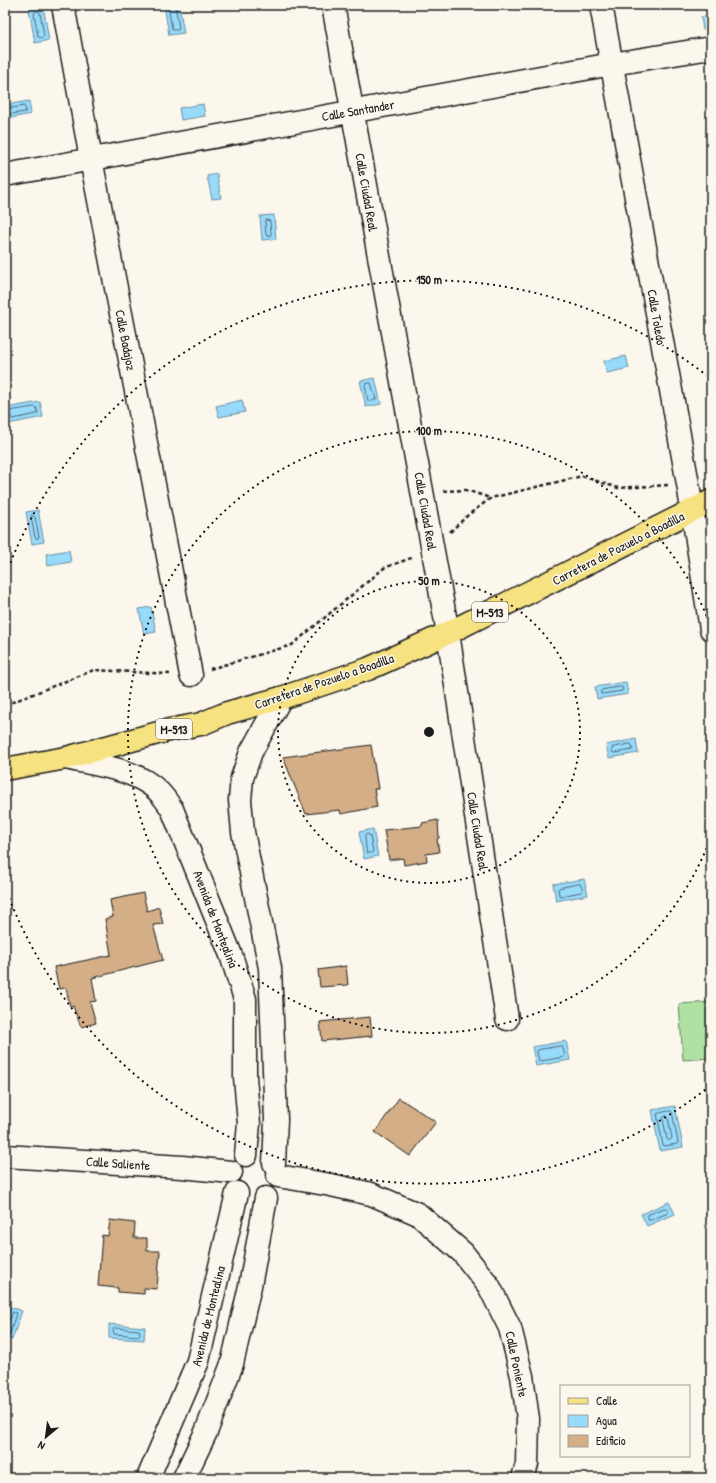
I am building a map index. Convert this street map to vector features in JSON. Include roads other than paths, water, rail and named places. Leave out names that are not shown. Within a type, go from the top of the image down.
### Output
[{"type":"main road","name":"Carretera de Pozuelo a Boadilla","points":[[5,769],[66,758],[169,730],[201,724],[227,713],[281,698],[368,669],[448,633],[702,506]]},
{"type":"street","name":"Calle Badajoz","points":[[63,5],[91,159],[191,675]]},
{"type":"street","name":"Calle Ciudad Real","points":[[333,5],[448,633],[507,1019]]},
{"type":"street","name":"Calle Toledo","points":[[601,5],[688,484],[702,506],[711,629]]},
{"type":"street","name":"Calle Santander","points":[[5,175],[612,64],[711,48]]},
{"type":"street","points":[[276,1170],[266,1156],[256,1153],[246,1155],[236,1162],[231,1172],[232,1184],[237,1194],[246,1199],[256,1201],[266,1198],[273,1192],[277,1185],[270,968],[243,832],[240,800],[242,778],[251,752],[281,698]]},
{"type":"street","name":"Avenida de Montealina","points":[[66,758],[127,772],[148,782],[159,792],[172,809],[231,955],[245,999],[245,1076],[249,1124],[246,1155]]},
{"type":"street","name":"Calle Saliente","points":[[5,1156],[182,1167],[231,1172]]},
{"type":"street","name":"Calle Poniente","points":[[276,1170],[371,1194],[418,1214],[463,1253],[489,1286],[512,1335],[522,1376],[528,1419],[527,1464],[523,1478]]},
{"type":"street","name":"Avenida de Montealina","points":[[148,1478],[198,1362],[237,1194]]},
{"type":"street","points":[[184,1478],[206,1432],[232,1364],[250,1286],[266,1198]]},
{"type":"water","points":[[164,5],[179,5],[184,33],[169,35]]},
{"type":"water","points":[[43,6],[49,40],[35,43],[29,9]]},
{"type":"water","points":[[711,15],[711,29],[703,30],[701,17]]},
{"type":"water","points":[[29,101],[31,114],[5,119],[5,105]]},
{"type":"water","points":[[203,104],[205,116],[181,120],[179,108]]},
{"type":"water","points":[[217,174],[221,198],[212,199],[207,176]]},
{"type":"water","points":[[274,215],[276,239],[262,240],[260,216]]},
{"type":"water","points":[[626,356],[629,368],[607,373],[604,361]]},
{"type":"water","points":[[375,378],[381,404],[366,407],[360,381]]},
{"type":"water","points":[[242,400],[245,412],[219,417],[216,406]]},
{"type":"water","points":[[40,402],[43,417],[8,424],[5,408]]},
{"type":"water","points":[[38,510],[44,542],[32,544],[26,512]]},
{"type":"water","points":[[69,550],[71,562],[48,566],[46,554]]},
{"type":"water","points":[[151,607],[156,632],[144,634],[139,609]]},
{"type":"water","points":[[626,682],[628,694],[597,699],[595,687]]},
{"type":"water","points":[[636,739],[638,753],[609,758],[606,745]]},
{"type":"water","points":[[373,829],[378,856],[364,859],[359,832]]},
{"type":"water","points":[[584,879],[588,895],[556,901],[553,884]]},
{"type":"water","points":[[566,1041],[570,1060],[536,1066],[532,1047]]},
{"type":"water","points":[[675,1106],[683,1147],[660,1151],[652,1110]]},
{"type":"water","points":[[669,1202],[675,1214],[647,1226],[641,1214]]},
{"type":"water","points":[[10,1307],[22,1311],[12,1340],[5,1338],[5,1322]]},
{"type":"water","points":[[109,1324],[145,1327],[144,1340],[109,1338]]}]
